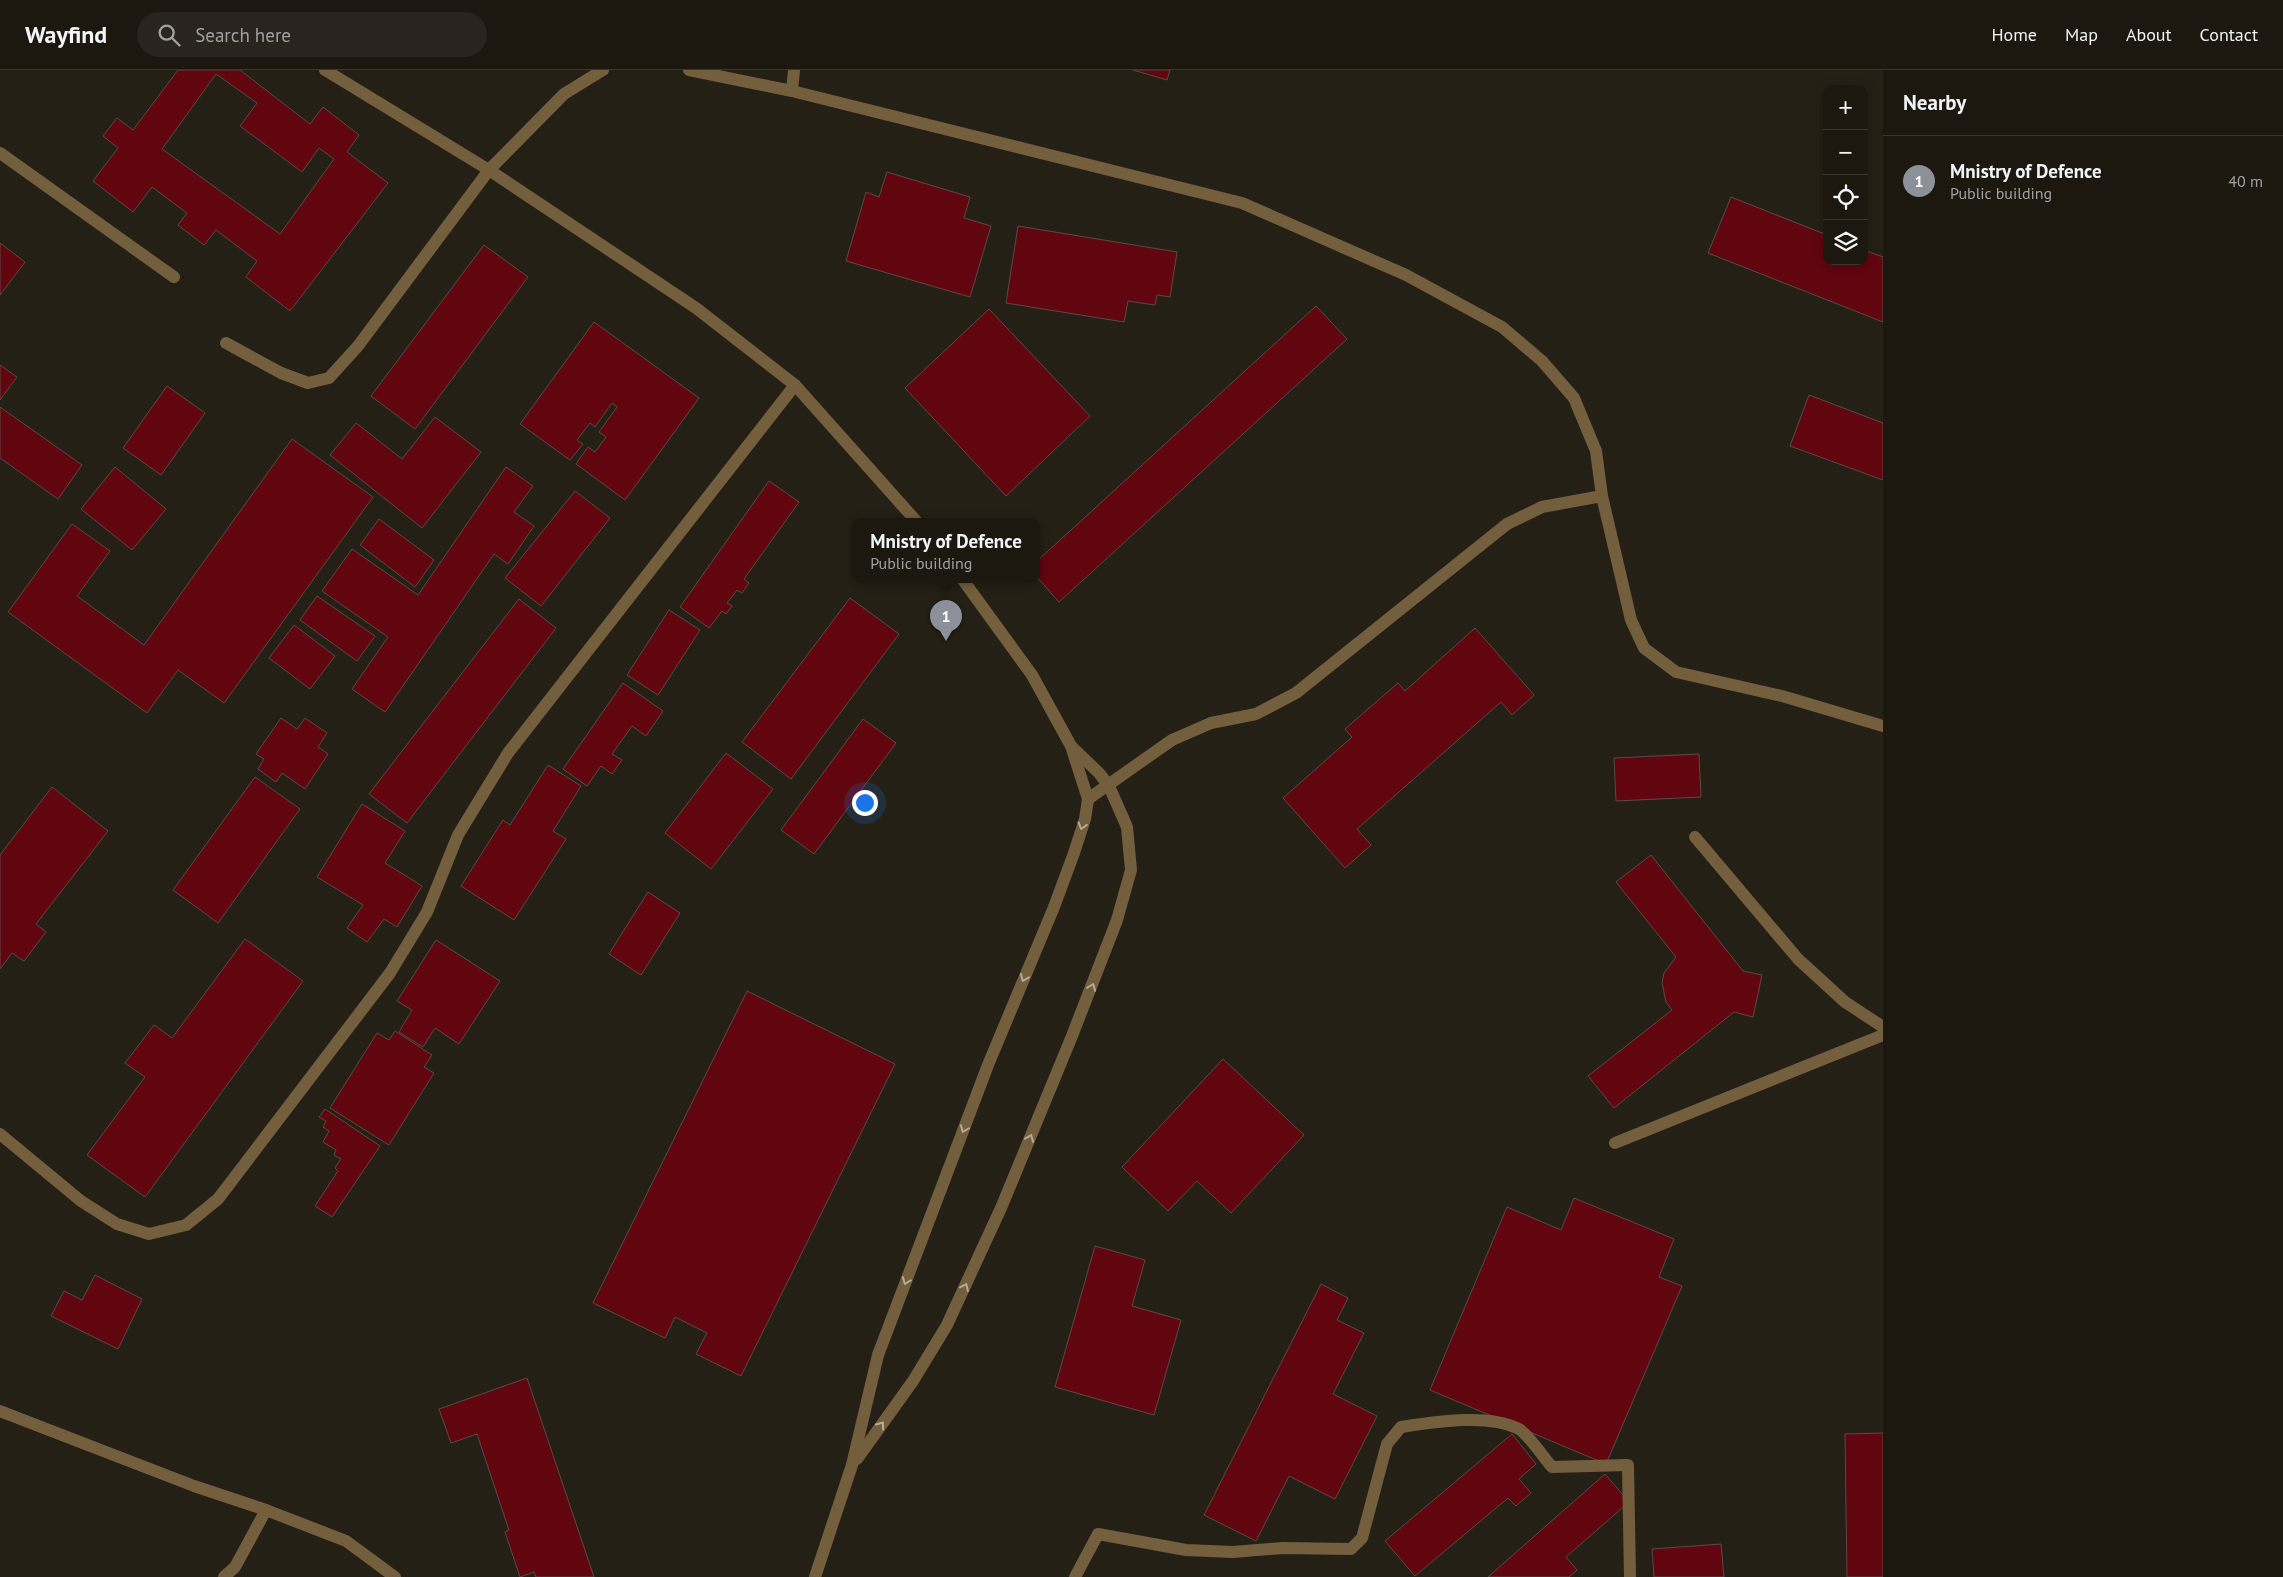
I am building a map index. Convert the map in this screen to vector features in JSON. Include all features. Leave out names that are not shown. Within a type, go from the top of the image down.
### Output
[{"type":"street","points":[[325,70],[489,170],[696,308],[795,385],[913,518]]},
{"type":"street","points":[[226,343],[281,374],[308,383],[329,378],[358,346],[489,170],[564,94],[604,70]]},
{"type":"street","points":[[689,70],[792,91],[1242,203],[1406,275],[1502,327],[1542,361],[1574,398],[1596,451],[1602,496],[1632,620],[1644,648],[1676,672],[1782,696],[1883,726]]},
{"type":"street","points":[[792,91],[794,70]]},
{"type":"street","points":[[0,154],[174,277]]},
{"type":"street","points":[[0,1134],[81,1201],[117,1224],[149,1234],[186,1225],[218,1198],[390,973],[427,912],[458,835],[508,753],[795,385]]},
{"type":"street","points":[[1088,799],[1172,740],[1211,724],[1256,714],[1296,693],[1507,524],[1542,507],[1602,496]]},
{"type":"street","points":[[816,1577],[852,1465],[878,1355],[988,1065],[1054,907],[1074,853],[1088,799],[1071,746],[1032,675],[965,583]]},
{"type":"street","points":[[852,1465],[913,1380],[948,1325],[1001,1208],[1117,920],[1131,870],[1127,828],[1109,786],[1099,773],[1071,746]]},
{"type":"street","points":[[1695,837],[1798,959],[1845,1002],[1883,1027]]},
{"type":"street","points":[[1615,1143],[1883,1035]]},
{"type":"street","points":[[0,1411],[194,1486],[266,1510],[346,1541],[395,1577]]},
{"type":"street","points":[[1075,1577],[1098,1534],[1186,1550],[1233,1552],[1282,1548],[1351,1549],[1362,1538],[1387,1444],[1401,1427],[1449,1420],[1502,1424],[1520,1430],[1552,1467],[1628,1465],[1630,1577]]},
{"type":"street","points":[[224,1577],[235,1568],[266,1510]]},
{"type":"building","points":[[178,70],[240,70],[310,124],[323,107],[359,135],[347,152],[388,183],[290,311],[246,277],[257,261],[216,230],[204,245],[178,225],[187,213],[152,187],[133,212],[93,181],[118,148],[103,136],[117,118],[133,130]],"holes":[[[216,74],[257,103],[240,126],[302,172],[319,148],[334,159],[280,234],[162,149]]]},
{"type":"building","points":[[1133,70],[1170,70],[1167,80]]},
{"type":"building","points":[[887,172],[970,197],[964,218],[991,226],[970,297],[846,261],[866,192],[879,197]]},
{"type":"building","points":[[1731,197],[1823,233],[1823,265],[1868,265],[1868,251],[1883,257],[1883,322],[1708,253]]},
{"type":"building","points":[[1018,226],[1177,252],[1170,297],[1157,295],[1155,305],[1128,301],[1124,322],[1006,303]]},
{"type":"building","points":[[0,243],[25,262],[0,295]]},
{"type":"building","points":[[484,245],[528,277],[415,429],[371,396]]},
{"type":"building","points":[[1316,306],[1347,339],[1059,602],[1040,581],[1040,558]]},
{"type":"building","points":[[989,309],[1090,416],[1006,496],[905,388]]},
{"type":"building","points":[[594,322],[699,398],[625,500],[576,464],[588,447],[595,452],[606,437],[599,432],[617,407],[612,403],[595,427],[590,423],[577,440],[583,444],[570,460],[520,424]]},
{"type":"building","points":[[0,365],[17,377],[0,400]]},
{"type":"building","points":[[167,386],[205,413],[161,475],[123,448]]},
{"type":"building","points":[[1809,395],[1883,423],[1883,480],[1790,446]]},
{"type":"building","points":[[0,407],[82,465],[58,499],[0,458]]},
{"type":"building","points":[[435,417],[481,452],[422,528],[330,455],[356,423],[402,459]]},
{"type":"building","points":[[292,439],[373,497],[224,703],[178,670],[147,713],[8,612],[72,524],[110,551],[77,596],[144,645]]},
{"type":"building","points":[[115,467],[166,509],[132,550],[81,509]]},
{"type":"building","points":[[506,467],[533,486],[514,512],[534,526],[508,564],[494,554],[385,712],[352,689],[388,637],[322,591],[352,549],[418,595]]},
{"type":"building","points":[[769,481],[799,502],[744,579],[749,583],[742,593],[737,590],[727,603],[732,606],[726,614],[722,611],[709,628],[680,607]]},
{"type":"building","points":[[575,491],[610,518],[541,606],[505,578]]},
{"type":"building","points":[[379,519],[434,560],[415,587],[360,545]]},
{"type":"building","points":[[317,596],[375,636],[357,661],[300,620]]},
{"type":"building","points":[[850,598],[899,634],[791,779],[742,742]]},
{"type":"building","points":[[519,599],[556,628],[407,823],[369,794]]},
{"type":"building","points":[[669,610],[700,630],[658,695],[627,675]]},
{"type":"building","points":[[294,625],[335,656],[310,689],[269,658]]},
{"type":"building","points":[[1475,628],[1534,695],[1512,715],[1501,702],[1357,829],[1371,845],[1345,868],[1283,798],[1352,737],[1345,729],[1398,683],[1405,691]]},
{"type":"building","points":[[623,683],[663,711],[646,736],[632,726],[612,754],[622,760],[612,774],[601,766],[587,786],[563,769]]},
{"type":"building","points":[[281,718],[297,729],[305,718],[327,733],[318,747],[328,754],[305,789],[282,773],[276,782],[258,769],[264,759],[256,754]]},
{"type":"building","points":[[863,719],[896,743],[814,854],[781,830]]},
{"type":"building","points":[[726,753],[773,789],[711,869],[665,833]]},
{"type":"building","points":[[1699,754],[1701,797],[1616,801],[1614,758]]},
{"type":"building","points":[[548,765],[581,786],[553,831],[566,839],[514,920],[461,886],[503,820],[510,825]]},
{"type":"building","points":[[255,777],[300,809],[218,923],[173,890]]},
{"type":"building","points":[[52,787],[108,831],[36,924],[46,932],[24,961],[12,953],[0,969],[0,855]]},
{"type":"building","points":[[362,804],[405,831],[385,863],[422,886],[397,927],[384,919],[367,942],[347,928],[363,905],[317,877]]},
{"type":"building","points":[[1651,855],[1743,971],[1762,975],[1753,1017],[1734,1012],[1614,1108],[1588,1076],[1672,1010],[1666,1002],[1662,983],[1664,973],[1676,957],[1616,882]]},
{"type":"building","points":[[648,892],[680,913],[641,975],[609,954]]},
{"type":"building","points":[[245,939],[303,981],[145,1197],[87,1155],[145,1077],[125,1063],[154,1025],[172,1038]]},
{"type":"building","points":[[436,940],[500,981],[459,1044],[435,1028],[423,1047],[399,1032],[412,1010],[397,1001]]},
{"type":"building","points":[[747,991],[895,1064],[741,1376],[696,1354],[707,1333],[675,1317],[665,1338],[593,1303]]},
{"type":"building","points":[[395,1031],[432,1055],[424,1067],[434,1073],[389,1145],[330,1108],[377,1033],[389,1040]]},
{"type":"building","points":[[1223,1059],[1304,1135],[1231,1213],[1197,1181],[1168,1211],[1122,1167]]},
{"type":"building","points":[[325,1109],[380,1146],[332,1217],[315,1206],[338,1171],[335,1168],[341,1159],[334,1155],[336,1150],[323,1142],[329,1131],[323,1127],[326,1121],[319,1117]]},
{"type":"building","points":[[1574,1198],[1674,1239],[1659,1277],[1682,1286],[1606,1464],[1430,1390],[1507,1207],[1561,1230]]},
{"type":"building","points":[[1095,1246],[1145,1260],[1132,1306],[1181,1320],[1154,1415],[1055,1387]]},
{"type":"building","points":[[95,1275],[142,1299],[118,1349],[51,1316],[64,1291],[82,1300]]},
{"type":"building","points":[[1321,1284],[1348,1298],[1337,1320],[1364,1333],[1333,1394],[1377,1416],[1335,1499],[1289,1476],[1256,1541],[1204,1515]]},
{"type":"building","points":[[527,1378],[594,1577],[536,1577],[534,1572],[520,1577],[505,1532],[509,1530],[477,1434],[451,1443],[439,1409]]},
{"type":"building","points":[[1883,1433],[1883,1577],[1847,1577],[1845,1434]]},
{"type":"building","points":[[1512,1434],[1536,1464],[1519,1479],[1531,1493],[1516,1506],[1508,1498],[1415,1576],[1385,1541]]},
{"type":"building","points":[[1605,1474],[1629,1502],[1566,1557],[1577,1570],[1569,1577],[1488,1577]]},
{"type":"building","points":[[1721,1544],[1724,1577],[1654,1577],[1652,1549]]},
{"type":"place","name":"Mnistry of Defence","points":[[946,641]]}]
